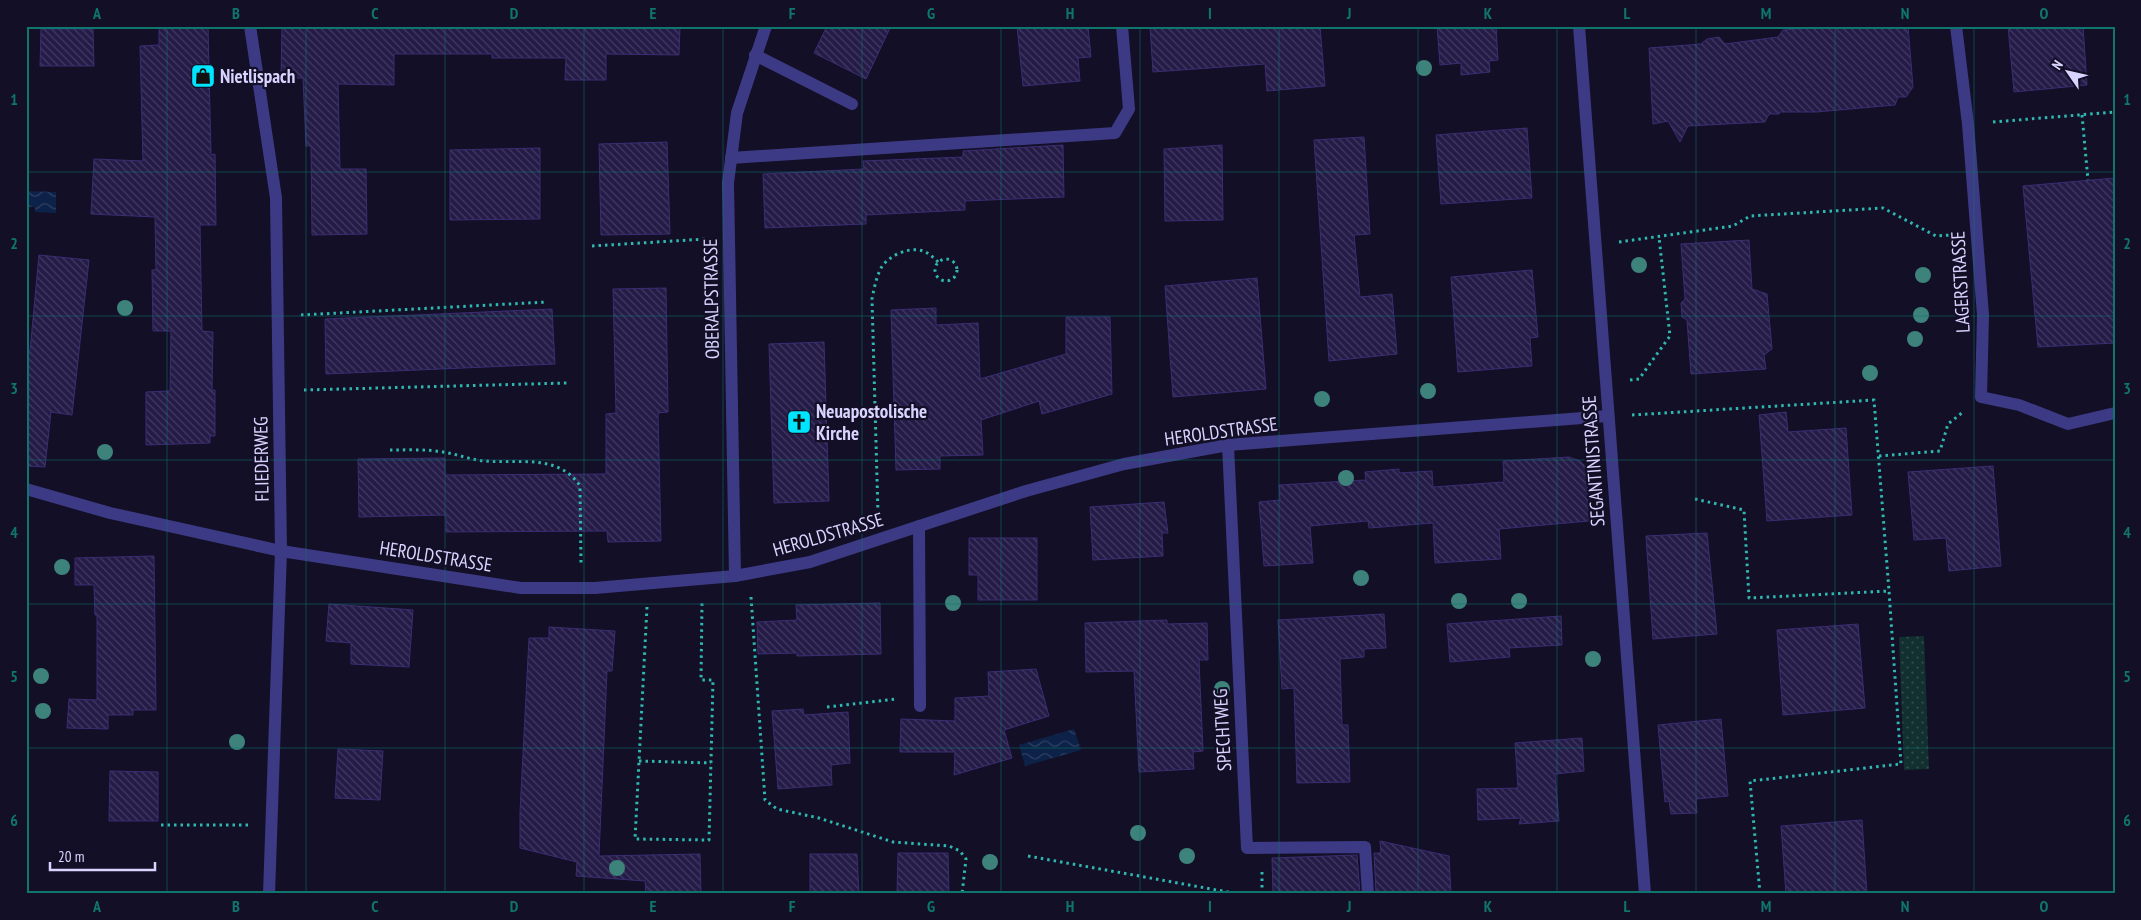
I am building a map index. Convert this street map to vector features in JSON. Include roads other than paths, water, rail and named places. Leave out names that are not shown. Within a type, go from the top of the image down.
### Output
[{"type":"street","name":"FLIEDERWEG","points":[[250,26],[276,198],[281,551],[269,894]]},
{"type":"street","name":"OBERALPSTRASSE","points":[[735,576],[728,183],[737,113],[766,26]]},
{"type":"street","points":[[731,158],[1115,133],[1129,109],[1122,26]]},
{"type":"street","name":"SEGANTINISTRASSE","points":[[1579,26],[1644,894]]},
{"type":"street","name":"LAGERSTRASSE","points":[[1956,26],[1968,124],[1983,315],[1982,397],[2020,405],[2068,424],[2115,414]]},
{"type":"street","points":[[755,55],[852,104]]},
{"type":"street","name":"HEROLDSTRASSE","points":[[26,489],[110,513],[281,551],[521,588],[582,588],[735,576],[810,562],[1013,495],[1124,464],[1228,445],[1608,416]]},
{"type":"street","name":"SPECHTWEG","points":[[1228,445],[1246,848],[1365,847],[1368,894]]},
{"type":"street","points":[[919,526],[920,701]]},
{"type":"water","points":[[26,191],[56,192],[56,213],[35,212],[35,207],[26,207]]},
{"type":"water","points":[[1074,729],[1081,750],[1025,766],[1019,745]]},
{"type":"place","name":"Nietlispach","points":[[203,76]]},
{"type":"place","name":"Neuapostolische Kirche","points":[[799,422]]}]
